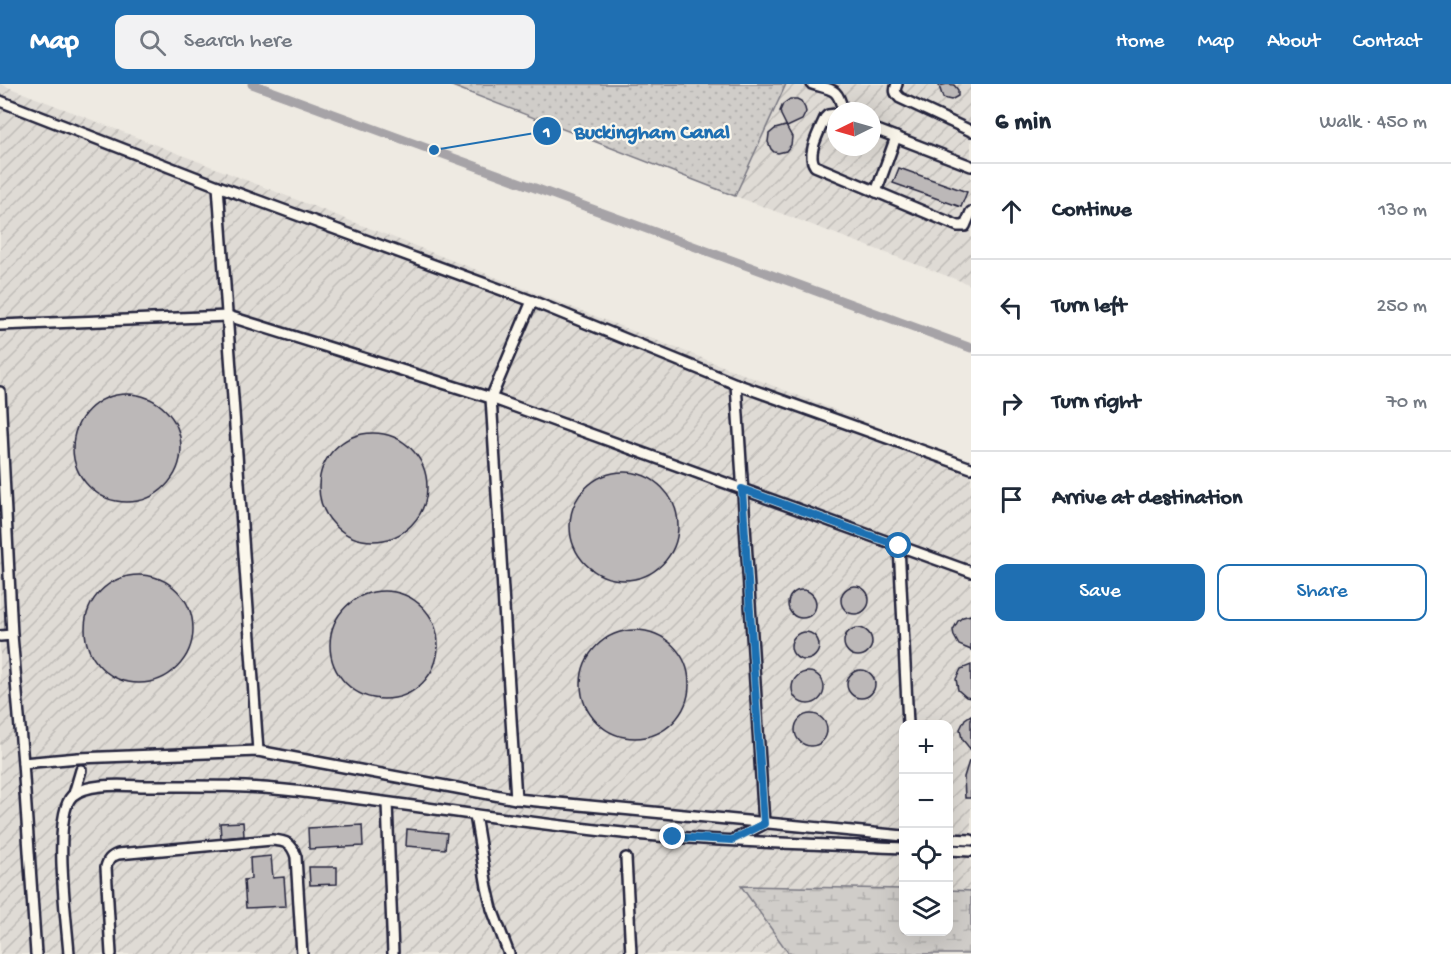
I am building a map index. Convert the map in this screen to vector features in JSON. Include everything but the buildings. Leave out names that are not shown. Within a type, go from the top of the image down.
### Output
[{"type":"street","points":[[812,84],[837,93],[841,102]]},
{"type":"street","points":[[897,84],[895,94],[900,98],[971,131]]},
{"type":"street","points":[[0,101],[218,186],[532,301],[736,384],[971,468]]},
{"type":"street","points":[[827,116],[812,152],[812,162],[815,166],[961,227],[965,226],[971,212]]},
{"type":"street","points":[[881,131],[971,166]]},
{"type":"street","points":[[876,192],[896,137]]},
{"type":"street","points":[[218,186],[258,751]]},
{"type":"street","points":[[516,799],[491,398],[532,301]]},
{"type":"street","points":[[0,325],[228,316],[491,398],[971,572]]},
{"type":"street","points":[[736,384],[764,824]]},
{"type":"street","points":[[0,392],[12,635],[36,954]]},
{"type":"street","points":[[899,546],[908,720]]},
{"type":"street","points":[[0,636],[12,635]]},
{"type":"street","points":[[23,762],[258,751],[516,799],[899,836]]},
{"type":"street","points":[[69,954],[61,853],[64,814],[68,801],[74,794],[81,770]]},
{"type":"street","points":[[74,794],[87,788],[109,786],[244,787],[284,790],[632,834],[899,848]]},
{"type":"street","points":[[387,803],[393,954]]},
{"type":"street","points":[[475,815],[482,866],[492,909],[509,954]]},
{"type":"street","points":[[732,840],[764,824]]},
{"type":"street","points":[[953,839],[971,840]]},
{"type":"street","points":[[111,954],[106,867],[111,857],[118,854],[272,840],[287,843],[293,848],[296,857],[302,954]]},
{"type":"street","points":[[953,850],[971,851]]},
{"type":"street","points":[[626,858],[631,954]]},
{"type":"shaded area","points":[[0,84],[971,463],[971,954],[0,954]]},
{"type":"shaded area","points":[[786,84],[971,84],[971,285],[735,196]]},
{"type":"green space","points":[[447,84],[786,84],[735,196]]},
{"type":"green space","points":[[741,886],[899,889],[899,936],[953,936],[953,890],[971,891],[971,954],[789,954]]},
{"type":"waterway","points":[[252,84],[971,348]]},
{"type":"place","name":"Buckingham Canal","points":[[434,150]]},
{"type":"route","points":[[673,837],[732,840],[764,824],[742,489],[899,546]]}]
